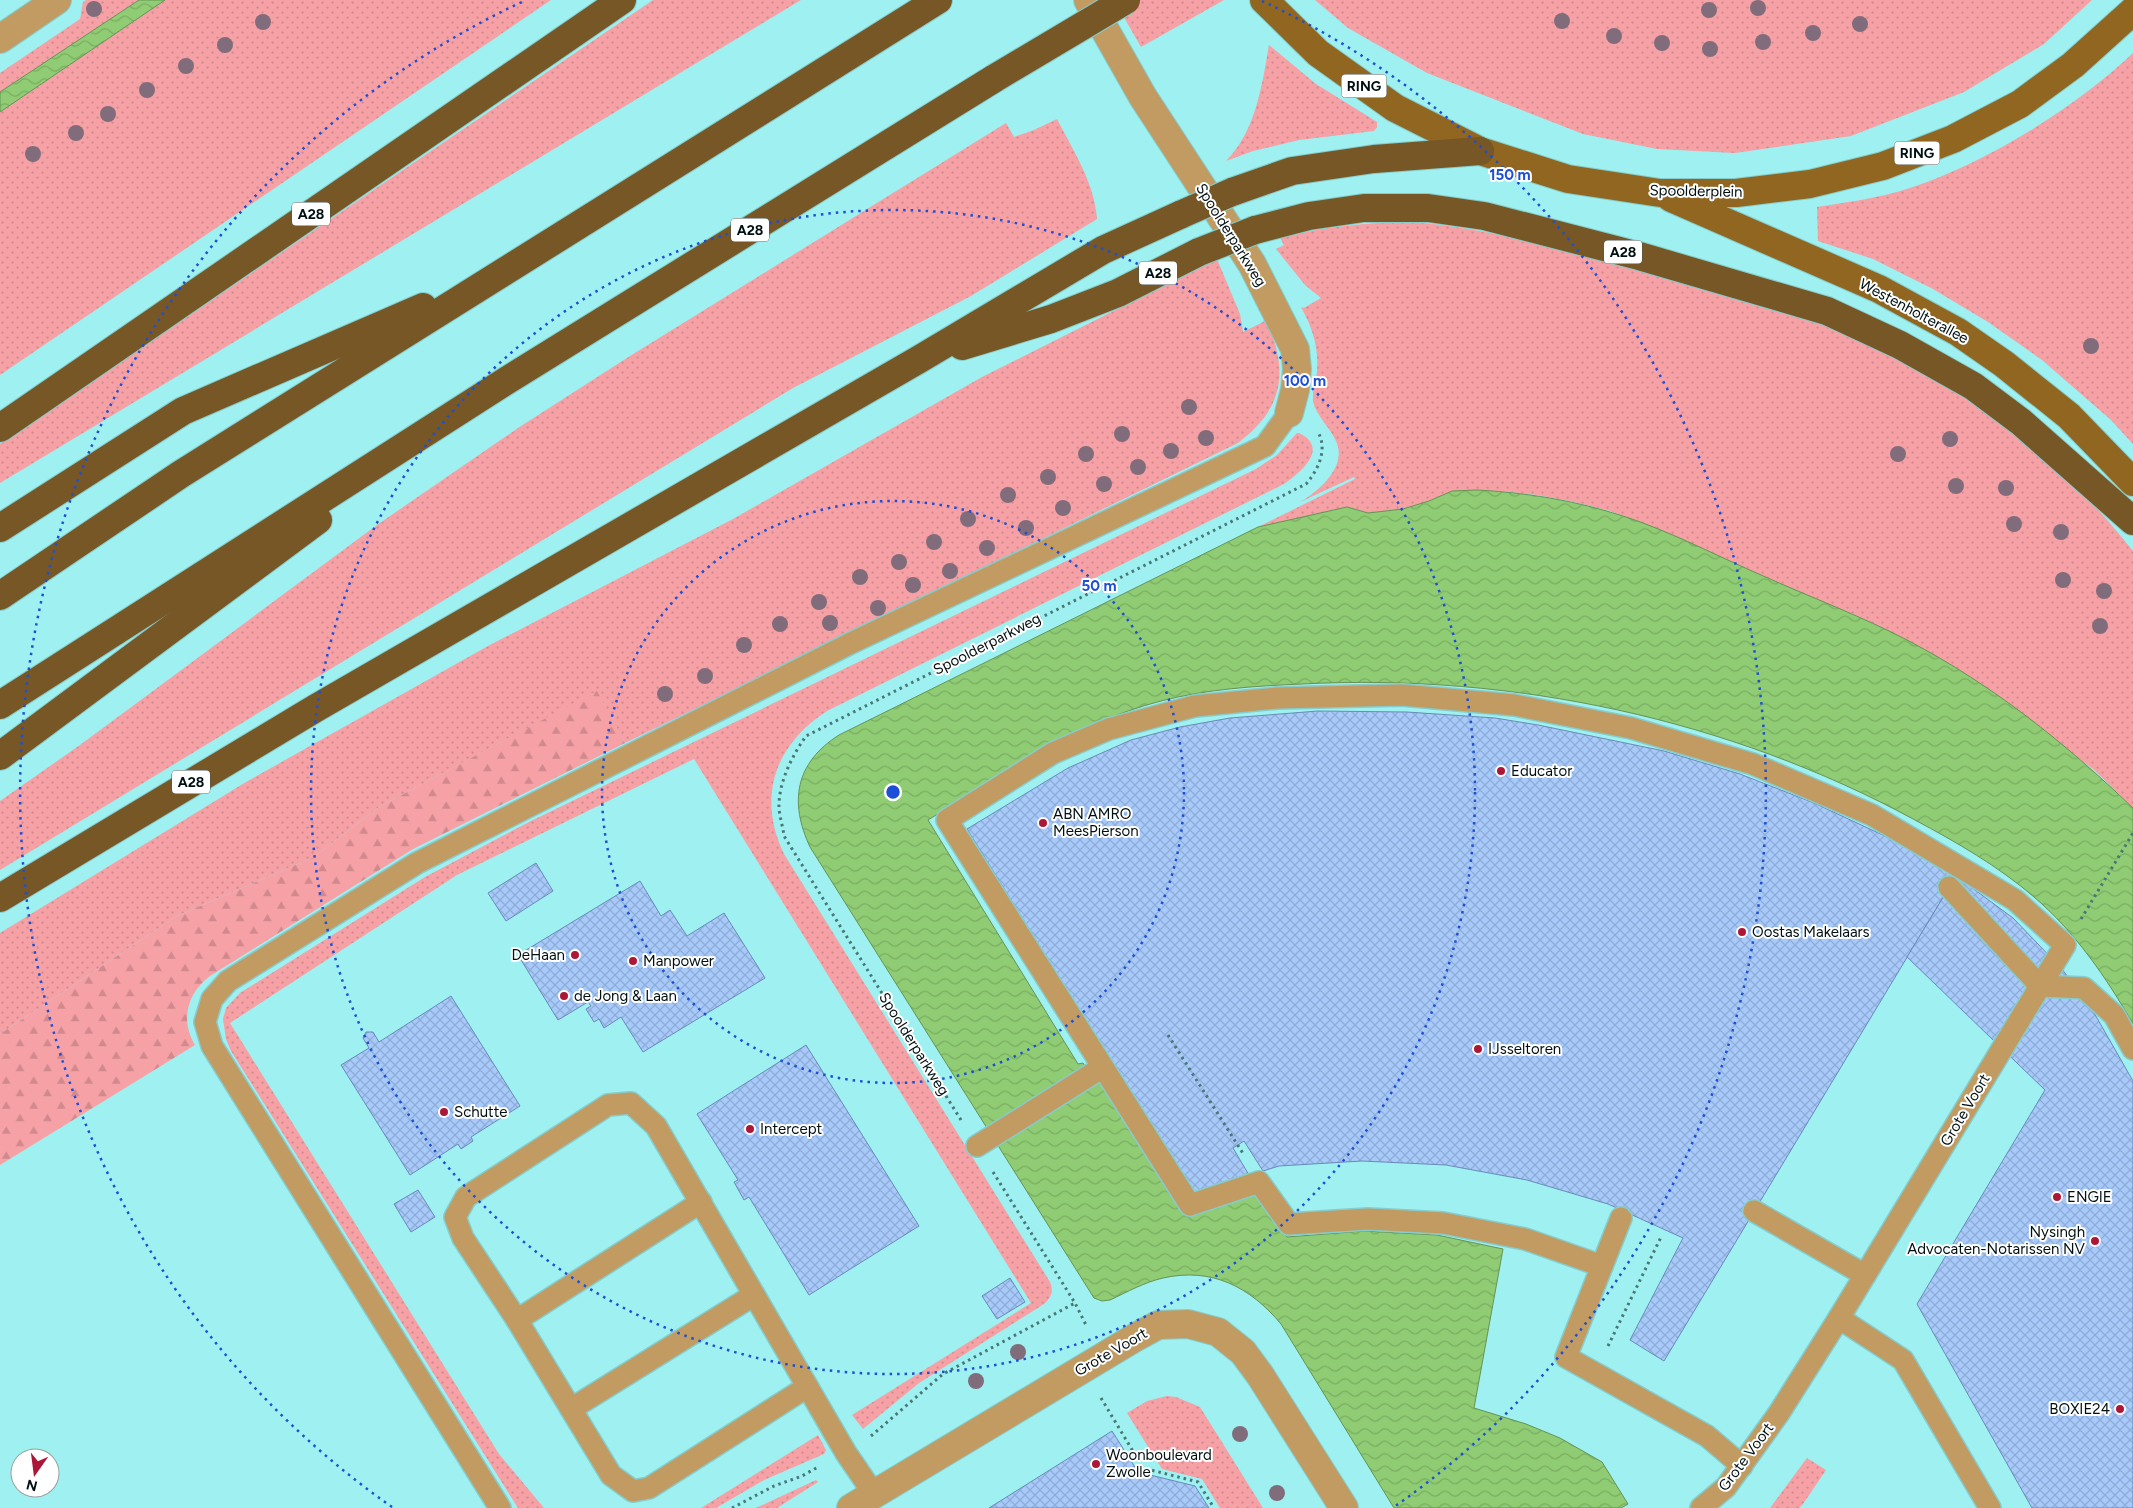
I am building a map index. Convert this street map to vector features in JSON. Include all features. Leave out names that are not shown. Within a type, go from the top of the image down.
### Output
[{"type":"highway","name":"A28","points":[[0,428],[622,0]]},
{"type":"highway","points":[[0,596],[181,474],[938,0]]},
{"type":"highway","name":"A28","points":[[0,705],[58,666],[506,381],[995,78],[1126,0]]},
{"type":"highway","name":"A28","points":[[0,898],[316,708],[918,360],[1103,250],[1232,192],[1292,171],[1374,159],[1480,151]]},
{"type":"highway","name":"A28","points":[[918,360],[1051,319],[1118,293],[1199,252],[1255,230],[1309,216],[1364,208],[1428,208],[1484,216],[1667,264],[1827,311],[1900,345],[1973,386],[2021,422],[2133,520]]},
{"type":"highway","points":[[0,528],[183,411],[509,270]]},
{"type":"highway","name":"A28","points":[[0,756],[506,381]]},
{"type":"main road","name":"Spoolderplein","points":[[1264,0],[1318,53],[1395,108],[1480,151],[1568,179],[1660,193],[1736,193],[1810,184],[1901,160],[1954,139],[2020,104],[2073,65],[2133,11]]},
{"type":"main road","name":"Westenholterallee","points":[[1660,193],[1879,289],[1958,332],[2004,364],[2069,416],[2133,482]]},
{"type":"street","points":[[0,38],[57,0]]},
{"type":"street","name":"Spoolderparkweg","points":[[1088,0],[1143,97],[1252,264],[1290,341],[1294,350],[1297,369],[1295,390],[1289,413]]},
{"type":"street","name":"Grote Voort","points":[[863,1501],[1158,1325],[1188,1324],[1218,1332],[1243,1352],[1260,1375],[1344,1508]]},
{"type":"lane","points":[[500,1508],[212,1046],[205,1022],[212,999],[228,981],[417,863],[849,644],[1265,446],[1289,413]]},
{"type":"lane","points":[[1602,1266],[1525,1239],[1443,1223],[1368,1219],[1289,1224],[1259,1182],[1190,1205],[1098,1070],[947,820],[1053,753],[1109,729],[1196,706],[1277,698],[1402,695],[1514,705],[1631,728],[1753,764],[1872,815],[2015,900],[2065,945]]},
{"type":"lane","points":[[1949,887],[2040,986],[2084,988],[2114,1015],[2133,1049]]},
{"type":"lane","name":"Grote Voort","points":[[1701,1508],[1726,1487],[1779,1413],[1840,1318],[2065,945]]},
{"type":"lane","points":[[983,1143],[1098,1070]]},
{"type":"lane","points":[[807,1387],[649,1488],[633,1492],[611,1475],[517,1320],[463,1238],[456,1217],[466,1197],[608,1106],[631,1103],[656,1126],[701,1202],[846,1453],[863,1501]]},
{"type":"lane","points":[[517,1320],[701,1202]]},
{"type":"lane","points":[[1754,1211],[1865,1276]]},
{"type":"lane","points":[[1621,1218],[1566,1357],[1707,1436],[1742,1466]]},
{"type":"lane","points":[[571,1409],[754,1295]]},
{"type":"lane","points":[[1840,1318],[1903,1360],[1990,1508]]},
{"type":"path","name":"Spoolderparkweg","points":[[1214,1508],[1198,1482],[1143,1468],[1093,1363],[1075,1303],[983,1143],[784,836],[779,807],[785,773],[793,754],[806,736],[1306,484],[1316,473],[1322,456],[1321,438],[1313,424],[1289,413]]},
{"type":"path","points":[[2065,945],[2133,833]]},
{"type":"path","points":[[1168,1035],[1217,1114],[1239,1145]]},
{"type":"path","points":[[1614,1332],[1662,1235]]},
{"type":"path","points":[[732,1508],[774,1486],[802,1476],[846,1453],[885,1426],[943,1374],[1075,1303]]},
{"type":"green space","points":[[86,0],[139,0],[0,92],[0,73],[80,19],[83,2]]},
{"type":"green space","points":[[165,0],[551,0],[0,375],[0,112]]},
{"type":"green space","points":[[653,0],[801,0],[0,483],[0,444]]},
{"type":"green space","points":[[1114,0],[1224,0],[1141,47]]},
{"type":"green space","points":[[1315,0],[2092,0],[2044,44],[1964,92],[1851,136],[1735,153],[1657,149],[1583,134],[1427,73],[1348,28]]},
{"type":"green space","points":[[1269,45],[1316,84],[1377,122],[1377,127],[1374,131],[1299,140],[1253,151],[1226,161],[1236,149],[1251,122],[1260,91]]},
{"type":"green space","points":[[2133,53],[2133,444],[2111,420],[2042,360],[1988,322],[1933,289],[1873,259],[1818,241],[1817,207],[1864,199],[1910,188],[1969,164],[1999,149],[2057,113],[2110,74]]},
{"type":"green space","points":[[1057,119],[1088,180],[1097,219],[971,296],[793,388],[0,870],[0,801],[80,745],[377,525],[518,428],[630,356],[1006,123],[1014,137]]},
{"type":"green space","points":[[1412,222],[1468,229],[1549,246],[1728,293],[1800,315],[1892,354],[1958,393],[2020,438],[2084,495],[2133,551],[2133,808],[2093,769],[1943,660],[1853,614],[1804,595],[1645,524],[1610,511],[1537,495],[1502,491],[1452,491],[1403,509],[1368,513],[1347,507],[1258,527],[1355,479],[1354,477],[1300,502],[1330,477],[1338,460],[1339,450],[1336,441],[1317,412],[1313,401],[1317,374],[1316,345],[1301,307],[1304,308],[1321,298],[1305,285],[1276,249],[1284,245],[1280,238],[1345,226]]},
{"type":"green space","points":[[1217,259],[1240,314],[1243,332],[1263,322],[1265,318],[1278,354],[1278,386],[1274,402],[1254,430],[1238,443],[625,743],[596,692],[379,807],[314,857],[177,916],[0,1034],[0,933],[246,782],[488,646],[733,519],[982,377]]},
{"type":"green space","points":[[1297,433],[1308,439],[1312,446],[1312,453],[1310,460],[1304,467],[1284,484],[827,711],[794,740],[783,756],[776,774],[772,793],[772,813],[776,833],[784,854],[1052,1288],[1050,1297],[1044,1304],[919,1383],[863,1429],[852,1415],[1031,1303],[694,759],[457,875],[230,1023],[499,1454],[544,1508],[518,1508],[231,1051],[226,1039],[223,1019],[226,1008],[240,993],[425,877],[529,822],[1256,469],[1277,455]]},
{"type":"green space","points":[[597,691],[625,743],[413,849],[210,976],[196,991],[188,1008],[188,1026],[190,1036],[195,1045],[0,1165],[0,1034],[177,916],[314,857],[379,807]]},
{"type":"green space","points":[[1167,1396],[1176,1397],[1200,1407],[1263,1508],[1220,1508],[1202,1479],[1162,1469],[1127,1413],[1147,1401]]},
{"type":"green space","points":[[818,1435],[826,1450],[824,1454],[764,1480],[716,1508],[701,1508]]},
{"type":"green space","points":[[1807,1458],[1826,1470],[1803,1504],[1799,1508],[1770,1508]]},
{"type":"green space","points":[[816,1480],[818,1482],[777,1508],[756,1508]]},
{"type":"water","points":[[139,0],[165,0],[0,112],[0,92]]},
{"type":"water","points":[[1477,490],[1540,496],[1623,516],[1673,535],[1891,632],[1940,658],[1999,696],[2081,760],[2133,808],[2133,1024],[2089,956],[2049,911],[2034,897],[1991,865],[1930,828],[1844,785],[1770,755],[1695,730],[1618,710],[1540,696],[1461,686],[1381,683],[1267,686],[1213,691],[1178,697],[1129,711],[1069,736],[1012,768],[928,820],[1078,1064],[1083,1063],[1094,1080],[1101,1078],[1185,1214],[1259,1191],[1287,1237],[1364,1231],[1437,1235],[1503,1249],[1474,1408],[1526,1424],[1560,1438],[1602,1462],[1628,1504],[1621,1508],[1394,1508],[1281,1324],[1269,1311],[1243,1290],[1214,1278],[1198,1275],[1181,1275],[1156,1280],[1110,1300],[1102,1301],[1094,1298],[810,847],[799,814],[798,799],[805,771],[824,746],[839,735],[1258,527],[1347,507],[1368,513],[1403,509],[1452,491]]},
{"type":"building","name":"IJsseltoren","points":[[1318,711],[1407,712],[1495,718],[1664,751],[1740,774],[1814,803],[1887,837],[1956,876],[1664,1361],[1630,1340],[1683,1238],[1608,1204],[1527,1180],[1446,1165],[1362,1161],[1279,1166],[1263,1171],[1244,1141],[1233,1148],[1249,1175],[1193,1193],[967,829],[1068,768],[1131,740],[1180,727],[1230,718]]},
{"type":"building","points":[[536,863],[553,891],[506,921],[488,893]]},
{"type":"building","name":"ENGIE","points":[[1956,876],[2013,918],[2062,969],[2093,1011],[2133,1081],[2133,1508],[2032,1508],[1917,1304],[2045,1090],[1907,957]]},
{"type":"building","points":[[640,881],[661,916],[670,910],[687,936],[724,913],[765,978],[643,1052],[621,1017],[604,1028],[599,1019],[594,1022],[586,1009],[591,1006],[588,1002],[558,1020],[518,955]]},
{"type":"building","points":[[451,996],[520,1106],[471,1137],[473,1141],[461,1149],[458,1144],[410,1175],[341,1065],[369,1048],[363,1038],[366,1032],[373,1032],[379,1042]]},
{"type":"building","points":[[806,1045],[919,1226],[809,1295],[749,1197],[744,1200],[734,1182],[738,1180],[697,1114]]},
{"type":"building","points":[[418,1190],[435,1217],[411,1232],[394,1204]]},
{"type":"building","points":[[1010,1278],[1025,1302],[997,1319],[982,1296]]},
{"type":"building","name":"Woonboulevard Zwolle","points":[[1112,1431],[1138,1472],[1195,1486],[1209,1508],[989,1508]]},
{"type":"place","name":"Educator","points":[[1501,771]]},
{"type":"place","name":"ABN AMRO MeesPierson","points":[[1043,823]]},
{"type":"place","name":"Oostas Makelaars","points":[[1742,932]]},
{"type":"place","name":"DeHaan","points":[[575,955]]},
{"type":"place","name":"Manpower","points":[[633,961]]},
{"type":"place","name":"de Jong & Laan","points":[[564,996]]},
{"type":"place","name":"IJsseltoren","points":[[1478,1049]]},
{"type":"place","name":"Schutte","points":[[444,1112]]},
{"type":"place","name":"Intercept","points":[[750,1129]]},
{"type":"place","name":"ENGIE","points":[[2057,1197]]},
{"type":"place","name":"Nysingh Advocaten-Notarissen NV","points":[[2095,1241]]},
{"type":"place","name":"BOXIE24","points":[[2120,1409]]},
{"type":"place","name":"Woonboulevard Zwolle","points":[[1096,1464]]}]
